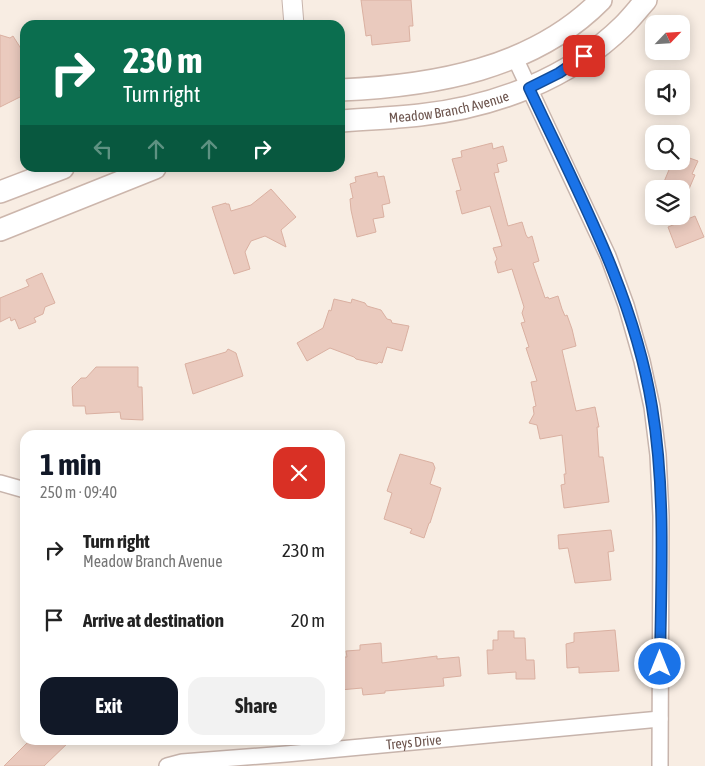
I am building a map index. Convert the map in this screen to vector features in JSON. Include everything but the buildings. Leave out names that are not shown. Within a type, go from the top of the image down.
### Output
[{"type":"main road","name":"Meadow Branch Avenue","points":[[345,90],[445,78],[481,70],[515,58],[535,48],[568,27],[601,0]]},
{"type":"main road","name":"Meadow Branch Avenue","points":[[345,121],[437,113],[483,104],[529,88],[559,73],[596,48],[623,26],[646,0]]},
{"type":"main road","points":[[0,192],[52,172]]},
{"type":"main road","points":[[0,230],[146,172]]},
{"type":"street","points":[[292,0],[294,20]]},
{"type":"street","points":[[515,58],[608,256],[637,342],[652,407],[658,455],[661,516],[660,766]]},
{"type":"street","points":[[0,484],[20,489]]},
{"type":"street","name":"Treys Drive","points":[[167,766],[182,762],[660,719]]},
{"type":"route","points":[[584,56],[559,73],[529,88],[608,256],[626,305],[642,361],[652,407],[658,455],[661,516],[660,664]]}]
